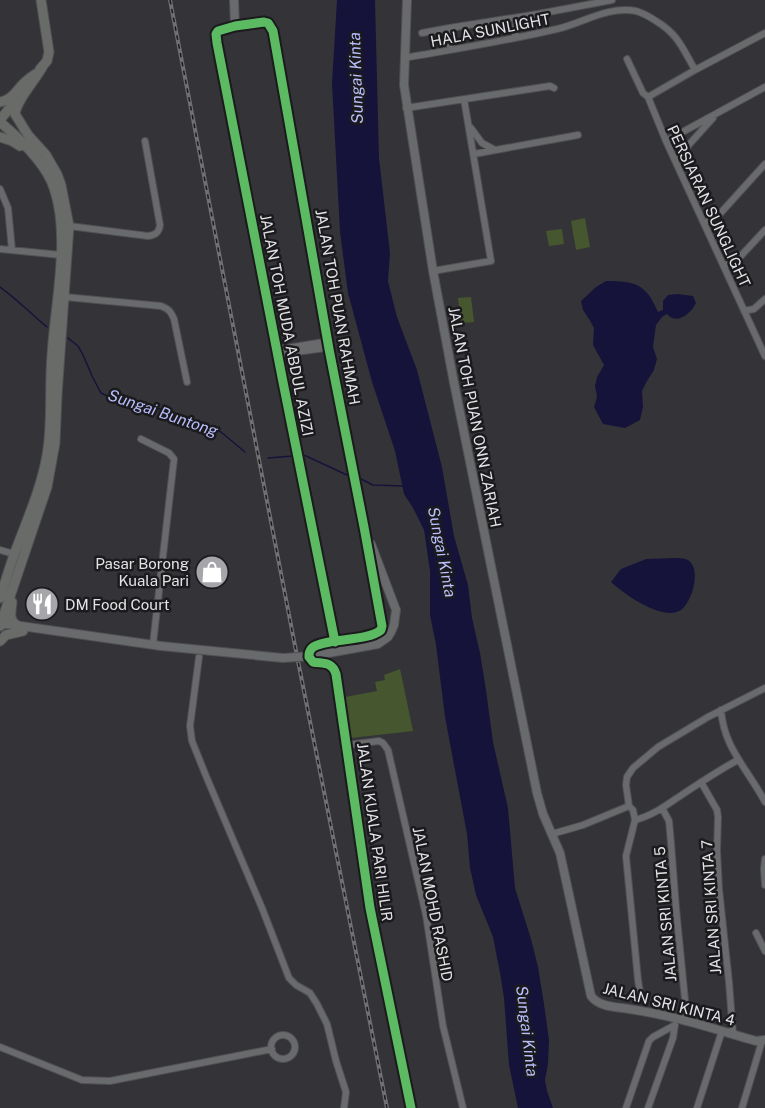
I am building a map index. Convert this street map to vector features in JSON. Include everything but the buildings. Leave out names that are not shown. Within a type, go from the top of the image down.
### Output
[{"type":"main road","points":[[0,119],[48,58],[41,0]]},
{"type":"main road","points":[[0,102],[11,98],[26,81],[40,70]]},
{"type":"main road","points":[[0,625],[47,487],[55,443],[69,225],[57,174],[46,155],[16,118],[15,111],[38,77],[40,70]]},
{"type":"main road","points":[[0,119],[28,135]]},
{"type":"main road","points":[[0,119],[36,158],[50,178],[61,222],[61,255],[52,355],[47,456],[34,504],[0,598]]},
{"type":"main road","points":[[0,137],[12,141],[36,158]]},
{"type":"main road","points":[[0,610],[14,565],[15,554]]},
{"type":"main road","points":[[0,641],[20,628],[10,618],[12,591]]},
{"type":"street","points":[[234,0],[235,26]]},
{"type":"street","name":"JALAN TOH PUAN ONN ZARIAH","points":[[407,0],[404,58],[406,108],[433,271],[537,793],[552,834]]},
{"type":"street","points":[[422,33],[612,0]]},
{"type":"street","points":[[601,1],[606,12]]},
{"type":"street","name":"HALA SUNLIGHT","points":[[404,58],[559,29],[620,9],[646,15],[664,26],[676,36],[695,70]]},
{"type":"street","points":[[515,37],[516,18]]},
{"type":"street","name":"JALAN TOH PUAN RAHMAH","points":[[235,26],[264,22],[268,23],[273,31],[327,339],[379,604],[381,630]]},
{"type":"street","name":"JALAN TOH MUDA ABDUL AZIZI","points":[[235,26],[218,31],[217,43],[279,356],[297,461],[335,642]]},
{"type":"street","points":[[449,28],[450,50]]},
{"type":"street","points":[[648,97],[765,33]]},
{"type":"street","name":"PERSIARAN SUNGLIGHT","points":[[627,59],[643,93],[648,97],[666,141],[765,354]]},
{"type":"street","points":[[406,108],[550,86],[554,88]]},
{"type":"street","points":[[666,141],[765,87]]},
{"type":"street","points":[[433,271],[490,261],[464,99]]},
{"type":"street","points":[[675,160],[717,114]]},
{"type":"street","points":[[469,125],[482,142],[495,150]]},
{"type":"street","points":[[474,154],[578,135]]},
{"type":"street","points":[[69,225],[148,236],[157,233],[160,225],[145,141]]},
{"type":"street","points":[[704,223],[717,217],[765,164]]},
{"type":"street","points":[[0,189],[8,208],[12,250]]},
{"type":"street","points":[[724,266],[738,259],[765,230]]},
{"type":"street","points":[[0,249],[61,255]]},
{"type":"street","points":[[65,297],[167,308],[174,319],[188,382]]},
{"type":"street","points":[[744,311],[754,309],[765,299]]},
{"type":"street","points":[[279,356],[287,350],[324,342],[327,339]]},
{"type":"street","points":[[277,348],[287,350],[329,349]]},
{"type":"street","points":[[141,439],[169,453],[174,461],[157,645]]},
{"type":"street","points":[[0,625],[8,624],[20,628],[157,645],[284,658],[312,657],[378,644],[391,632],[394,625],[395,607],[364,527]]},
{"type":"street","points":[[0,550],[15,554]]},
{"type":"street","points":[[379,604],[395,607]]},
{"type":"street","name":"JALAN KUALA PARI HILIR","points":[[381,630],[372,635],[314,646],[309,657],[313,662],[328,663],[334,669],[370,908],[411,1108]]},
{"type":"street","points":[[199,657],[190,726],[192,741],[289,978],[310,993],[327,1024],[346,1092],[344,1108]]},
{"type":"street","points":[[641,998],[626,856],[635,820],[633,810],[629,806],[627,777],[633,768],[658,747],[691,726],[765,688]]},
{"type":"street","points":[[721,710],[722,727],[731,748],[765,802]]},
{"type":"street","name":"JALAN MOHD RASHID","points":[[347,745],[379,741],[388,750],[424,905],[443,1026],[463,1108]]},
{"type":"street","points":[[635,820],[645,818],[738,760]]},
{"type":"street","name":"JALAN SRI KINTA 7","points":[[700,782],[717,810],[718,817],[719,890],[733,1034]]},
{"type":"street","points":[[552,834],[583,825],[629,806]]},
{"type":"street","name":"JALAN SRI KINTA 5","points":[[648,1108],[679,1021],[686,1010],[669,821],[662,808]]},
{"type":"street","name":"JALAN SRI KINTA 4","points":[[552,834],[560,853],[591,996],[599,1004],[640,1010],[756,1041],[764,1040]]},
{"type":"street","points":[[765,860],[765,885]]},
{"type":"street","points":[[756,933],[765,951]]},
{"type":"street","points":[[626,1108],[649,1041],[679,1021]]},
{"type":"street","points":[[698,1108],[722,1031]]},
{"type":"street","points":[[742,1108],[764,1040]]},
{"type":"street","points":[[0,1047],[82,1080],[110,1081],[272,1048]]},
{"type":"green space","points":[[585,218],[590,247],[576,250],[571,221]]},
{"type":"green space","points":[[562,229],[564,244],[549,246],[546,231]]},
{"type":"green space","points":[[471,297],[474,322],[461,323],[458,298]]},
{"type":"green space","points":[[400,669],[413,731],[351,738],[345,697],[377,691],[375,682],[385,680],[384,675]]},
{"type":"water","name":"Sungai Kinta","points":[[337,0],[375,0],[379,158],[390,253],[388,281],[397,317],[417,370],[442,467],[454,536],[468,585],[493,742],[508,808],[515,888],[538,967],[549,1040],[545,1080],[553,1108],[518,1108],[509,1065],[500,973],[493,937],[476,895],[470,868],[467,834],[445,717],[430,615],[430,571],[424,530],[404,494],[395,451],[372,382],[348,293],[340,232],[332,83]]},
{"type":"water","points":[[606,281],[632,283],[639,286],[649,295],[658,312],[663,310],[663,301],[668,295],[693,296],[696,303],[683,317],[675,319],[667,314],[656,325],[653,347],[657,359],[654,370],[642,391],[643,407],[640,420],[625,428],[603,424],[594,407],[597,397],[595,386],[597,377],[604,365],[593,345],[594,328],[583,310],[581,301]]},
{"type":"water","points":[[646,559],[688,560],[694,570],[692,593],[681,610],[673,613],[654,610],[611,582],[621,569]]},
{"type":"waterway","name":"Sungai Buntong","points":[[0,287],[47,327]]},
{"type":"waterway","name":"Sungai Buntong","points":[[68,338],[78,346],[101,393],[121,402],[150,406],[184,416],[221,432],[245,452]]},
{"type":"waterway","name":"Sungai Buntong","points":[[302,455],[347,475]]},
{"type":"waterway","name":"Sungai Buntong","points":[[268,458],[293,456]]},
{"type":"waterway","name":"Sungai Buntong","points":[[361,479],[373,485],[404,486]]},
{"type":"railway","points":[[170,0],[387,1108]]},
{"type":"cycle path","points":[[335,642],[320,567],[290,417],[217,43],[218,31],[235,26],[264,22],[268,23],[273,31],[329,349],[382,626],[381,630],[374,634],[335,641],[325,643],[318,645],[311,649],[309,657],[313,662],[330,665],[336,674],[370,908],[411,1108]]},
{"type":"place","name":"Pasar Borong Kuala Pari","points":[[212,572]]},
{"type":"place","name":"DM Food Court","points":[[42,604]]}]
